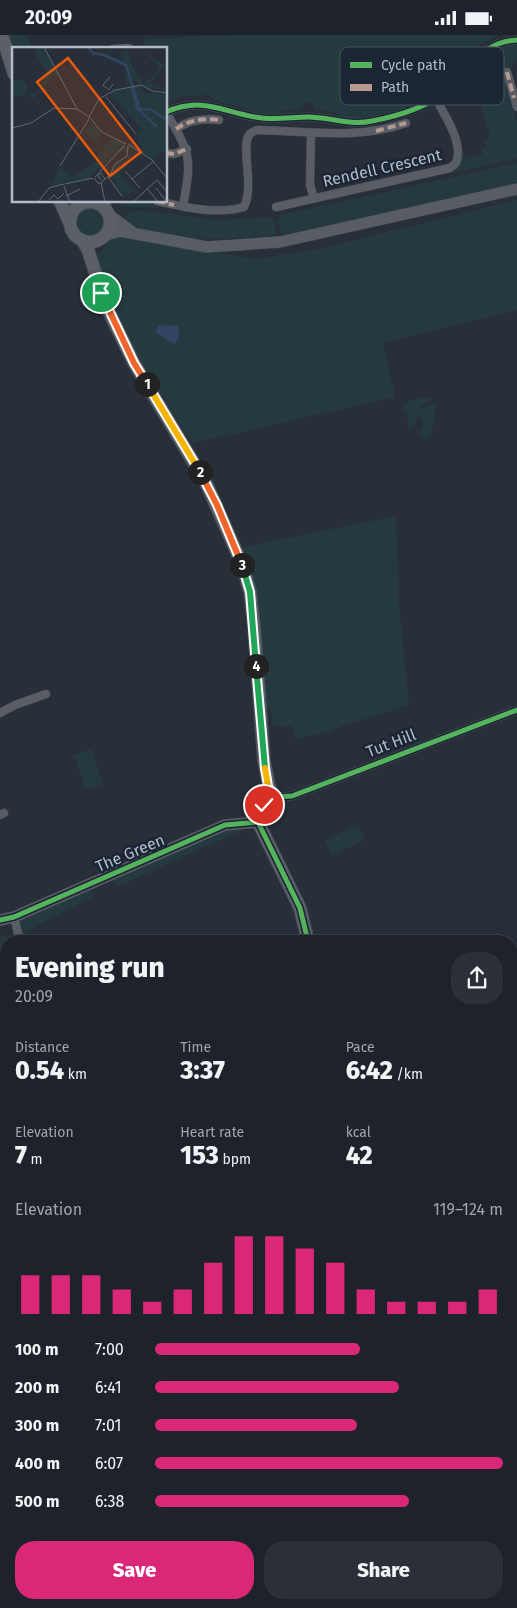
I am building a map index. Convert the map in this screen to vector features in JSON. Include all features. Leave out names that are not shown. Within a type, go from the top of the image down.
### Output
[{"type":"main road","points":[[2,35],[12,68]]},
{"type":"main road","points":[[82,240],[94,241],[113,231],[134,233],[160,240],[207,247],[280,242],[517,189]]},
{"type":"main road","points":[[61,203],[74,233],[82,240],[88,250],[106,306],[134,363],[206,483],[242,564],[250,592],[264,761],[268,786],[274,797],[272,808],[267,817],[258,821],[300,908],[307,935]]},
{"type":"main road","points":[[70,223],[73,212],[82,203]]},
{"type":"main road","points":[[95,203],[107,209],[134,233]]},
{"type":"main road","points":[[94,272],[96,249],[110,225],[107,209]]},
{"type":"main road","name":"The Green","points":[[0,920],[14,917],[225,825],[258,821]]},
{"type":"street","points":[[493,47],[504,42],[517,40]]},
{"type":"street","points":[[507,72],[517,107]]},
{"type":"street","points":[[168,112],[198,104],[261,118],[308,117],[353,123],[370,122],[414,110],[424,105]]},
{"type":"street","name":"Rendell Crescent","points":[[276,207],[450,168],[456,163],[458,157],[455,139],[439,105]]},
{"type":"street","points":[[168,115],[187,149],[190,163],[183,206]]},
{"type":"street","points":[[176,129],[186,122],[194,120],[219,120]]},
{"type":"street","points":[[167,203],[216,210],[234,210],[244,207],[249,171],[247,139],[250,133],[257,130],[365,135],[406,123]]},
{"type":"street","points":[[311,133],[310,185],[314,198]]},
{"type":"street","points":[[168,153],[174,154],[187,149]]},
{"type":"street","points":[[0,713],[15,705],[46,694]]},
{"type":"street","name":"Tut Hill","points":[[274,797],[292,796],[517,710]]},
{"type":"street","points":[[14,917],[18,935]]},
{"type":"green space","points":[[7,35],[28,35],[31,47],[12,47],[12,51]]},
{"type":"green space","points":[[230,35],[500,35],[484,42],[478,47],[340,47],[340,105],[411,105],[390,113],[351,119],[342,118],[336,112],[315,109],[313,103],[304,103],[302,109],[283,110],[280,115],[263,114],[214,100],[210,95],[182,96],[168,101],[168,47],[144,47],[144,39]]},
{"type":"green space","points":[[517,44],[517,60],[512,64],[512,68],[504,70],[504,47]]},
{"type":"green space","points":[[504,75],[509,99],[517,121],[517,158],[453,173],[461,162],[461,153],[464,153],[466,158],[483,154],[482,149],[486,147],[485,142],[490,136],[481,105],[504,105]]},
{"type":"green space","points":[[517,163],[517,183],[282,235],[278,220],[281,215]]},
{"type":"green space","points":[[517,200],[517,310],[383,343],[395,397],[193,443],[120,323],[101,273],[98,252],[102,252],[105,245],[117,234],[181,248],[258,259],[323,248]]},
{"type":"green space","points":[[117,203],[148,203],[159,208],[129,207]]},
{"type":"green space","points":[[90,207],[96,208],[104,216],[104,228],[96,236],[90,237],[84,236],[76,228],[75,222],[76,216],[84,208]]},
{"type":"green space","points":[[147,211],[215,220],[270,217],[275,221],[276,235],[219,239],[174,237],[136,228],[123,219],[127,213]]},
{"type":"green space","points":[[421,398],[432,399],[419,407],[422,410],[431,403],[436,404],[431,436],[423,440],[419,433],[423,425],[422,419],[417,417],[410,432],[407,416],[403,408],[407,402]]},
{"type":"green space","points":[[396,516],[399,605],[409,705],[342,726],[329,732],[295,739],[292,726],[273,726],[271,711],[267,709],[258,602],[243,547]]},
{"type":"green space","points":[[91,749],[103,784],[86,790],[74,755]]},
{"type":"green space","points":[[358,825],[365,840],[332,855],[325,840]]},
{"type":"green space","points":[[232,827],[240,831],[117,887],[113,878]]},
{"type":"green space","points":[[89,888],[93,897],[23,933],[20,924],[22,918]]},
{"type":"water","points":[[159,325],[178,326],[179,336],[175,345],[155,332]]},
{"type":"marked path","points":[[507,72],[514,98]]},
{"type":"marked path","points":[[176,129],[196,120],[219,120]]},
{"type":"marked path","points":[[376,131],[406,123]]},
{"type":"marked path","points":[[168,153],[174,154],[187,149]]},
{"type":"marked path","points":[[166,203],[174,205]]},
{"type":"cycle path","points":[[492,47],[504,42],[517,40]]},
{"type":"cycle path","points":[[168,111],[180,107],[204,105],[268,119],[316,117],[348,122],[364,122],[382,119],[423,105]]},
{"type":"cycle path","points":[[274,797],[292,796],[517,710]]},
{"type":"cycle path","points":[[0,920],[14,917],[225,825],[258,822],[300,908],[307,935]]},
{"type":"route","points":[[101,293],[134,363],[206,483],[230,533],[242,564],[250,592],[254,626],[264,761],[268,786],[274,797],[264,805]]}]
